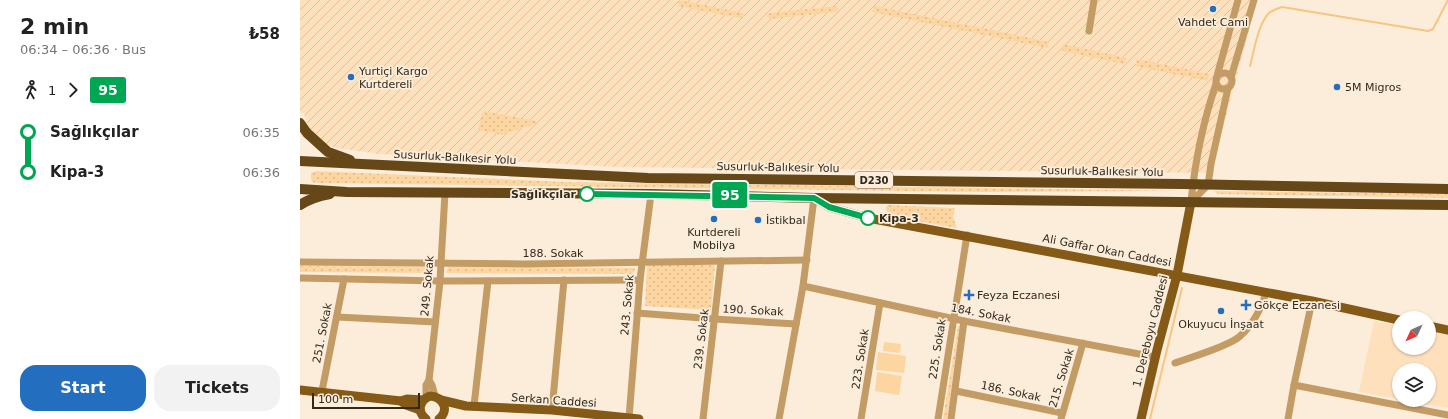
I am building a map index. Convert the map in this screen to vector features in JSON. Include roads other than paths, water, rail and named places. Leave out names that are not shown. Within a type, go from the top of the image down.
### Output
[{"type":"highway","points":[[300,123],[307,133],[328,152],[361,164]]},
{"type":"highway","name":"Susurluk-Balıkesir Yolu","points":[[300,161],[648,178],[1193,184],[1448,189]]},
{"type":"highway","name":"D230","points":[[300,190],[348,192],[650,194],[814,198],[1448,206]]},
{"type":"highway","points":[[300,205],[320,196],[348,192]]},
{"type":"main road","name":"Ali Gaffar Okan Caddesi","points":[[814,198],[829,207],[848,213],[1266,292],[1392,318]]},
{"type":"main road","name":"1. Dereboyu Caddesi","points":[[1141,419],[1155,357],[1177,275],[1192,202]]},
{"type":"main road","points":[[1436,327],[1448,330]]},
{"type":"main road","name":"Serkan Caddesi","points":[[300,390],[322,391],[401,401],[407,399],[431,398],[470,406],[552,410],[640,419]]},
{"type":"main road","points":[[424,417],[421,404],[431,398],[445,406],[441,417]]},
{"type":"main road","name":"Serkan Caddesi","points":[[401,401],[424,417]]},
{"type":"main road","name":"Serkan Caddesi","points":[[441,417],[470,406]]},
{"type":"street","points":[[1089,31],[1094,0]]},
{"type":"street","points":[[1192,202],[1194,169],[1200,140],[1238,0]]},
{"type":"street","points":[[1192,202],[1208,185],[1211,164],[1228,88],[1232,85],[1231,77],[1254,0]]},
{"type":"street","points":[[1217,80],[1224,73],[1231,77]]},
{"type":"street","points":[[1217,80],[1220,88],[1228,88]]},
{"type":"street","name":"249. Sokak","points":[[431,398],[432,385],[429,380],[440,281],[445,193]]},
{"type":"street","name":"243. Sokak","points":[[622,418],[637,313],[650,194]]},
{"type":"street","points":[[779,419],[803,286],[814,198]]},
{"type":"street","name":"225. Sokak","points":[[938,419],[967,235]]},
{"type":"street","name":"188. Sokak","points":[[300,262],[525,264],[807,260]]},
{"type":"street","name":"239. Sokak","points":[[703,419],[721,261]]},
{"type":"street","points":[[300,278],[440,281],[640,280]]},
{"type":"street","name":"251. Sokak","points":[[322,391],[344,279]]},
{"type":"street","points":[[552,410],[564,280]]},
{"type":"street","points":[[470,406],[488,281]]},
{"type":"street","name":"184. Sokak","points":[[803,286],[954,319],[1155,357]]},
{"type":"street","points":[[1175,363],[1229,343],[1238,337],[1250,324],[1264,302],[1266,292]]},
{"type":"street","points":[[1288,419],[1312,301]]},
{"type":"street","name":"223. Sokak","points":[[862,419],[880,303]]},
{"type":"street","name":"190. Sokak","points":[[637,313],[796,324]]},
{"type":"street","points":[[337,317],[435,322]]},
{"type":"street","name":"225. Sokak","points":[[952,419],[964,321]]},
{"type":"street","name":"215. Sokak","points":[[1062,416],[1083,343]]},
{"type":"street","points":[[1294,385],[1448,415]]},
{"type":"street","name":"186. Sokak","points":[[956,391],[1062,416]]},
{"type":"waterway","points":[[1250,66],[1262,23],[1270,12],[1280,7],[1428,31],[1433,29],[1448,0]]},
{"type":"waterway","points":[[1150,419],[1182,288]]},
{"type":"place","name":"Vahdet Cami","points":[[1213,9]]},
{"type":"place","name":"Yurtiçi Kargo Kurtdereli","points":[[351,77]]},
{"type":"place","name":"5M Migros","points":[[1337,87]]},
{"type":"place","name":"Sağlıkçılar","points":[[587,194]]},
{"type":"place","name":"Kipa-3","points":[[868,218]]},
{"type":"place","name":"Kurtdereli Mobilya","points":[[714,219]]},
{"type":"place","name":"İstikbal","points":[[758,220]]},
{"type":"place","name":"Feyza Eczanesi","points":[[969,295]]},
{"type":"place","name":"Gökçe Eczanesi","points":[[1246,305]]},
{"type":"place","name":"Okuyucu İnşaat","points":[[1221,311]]}]
